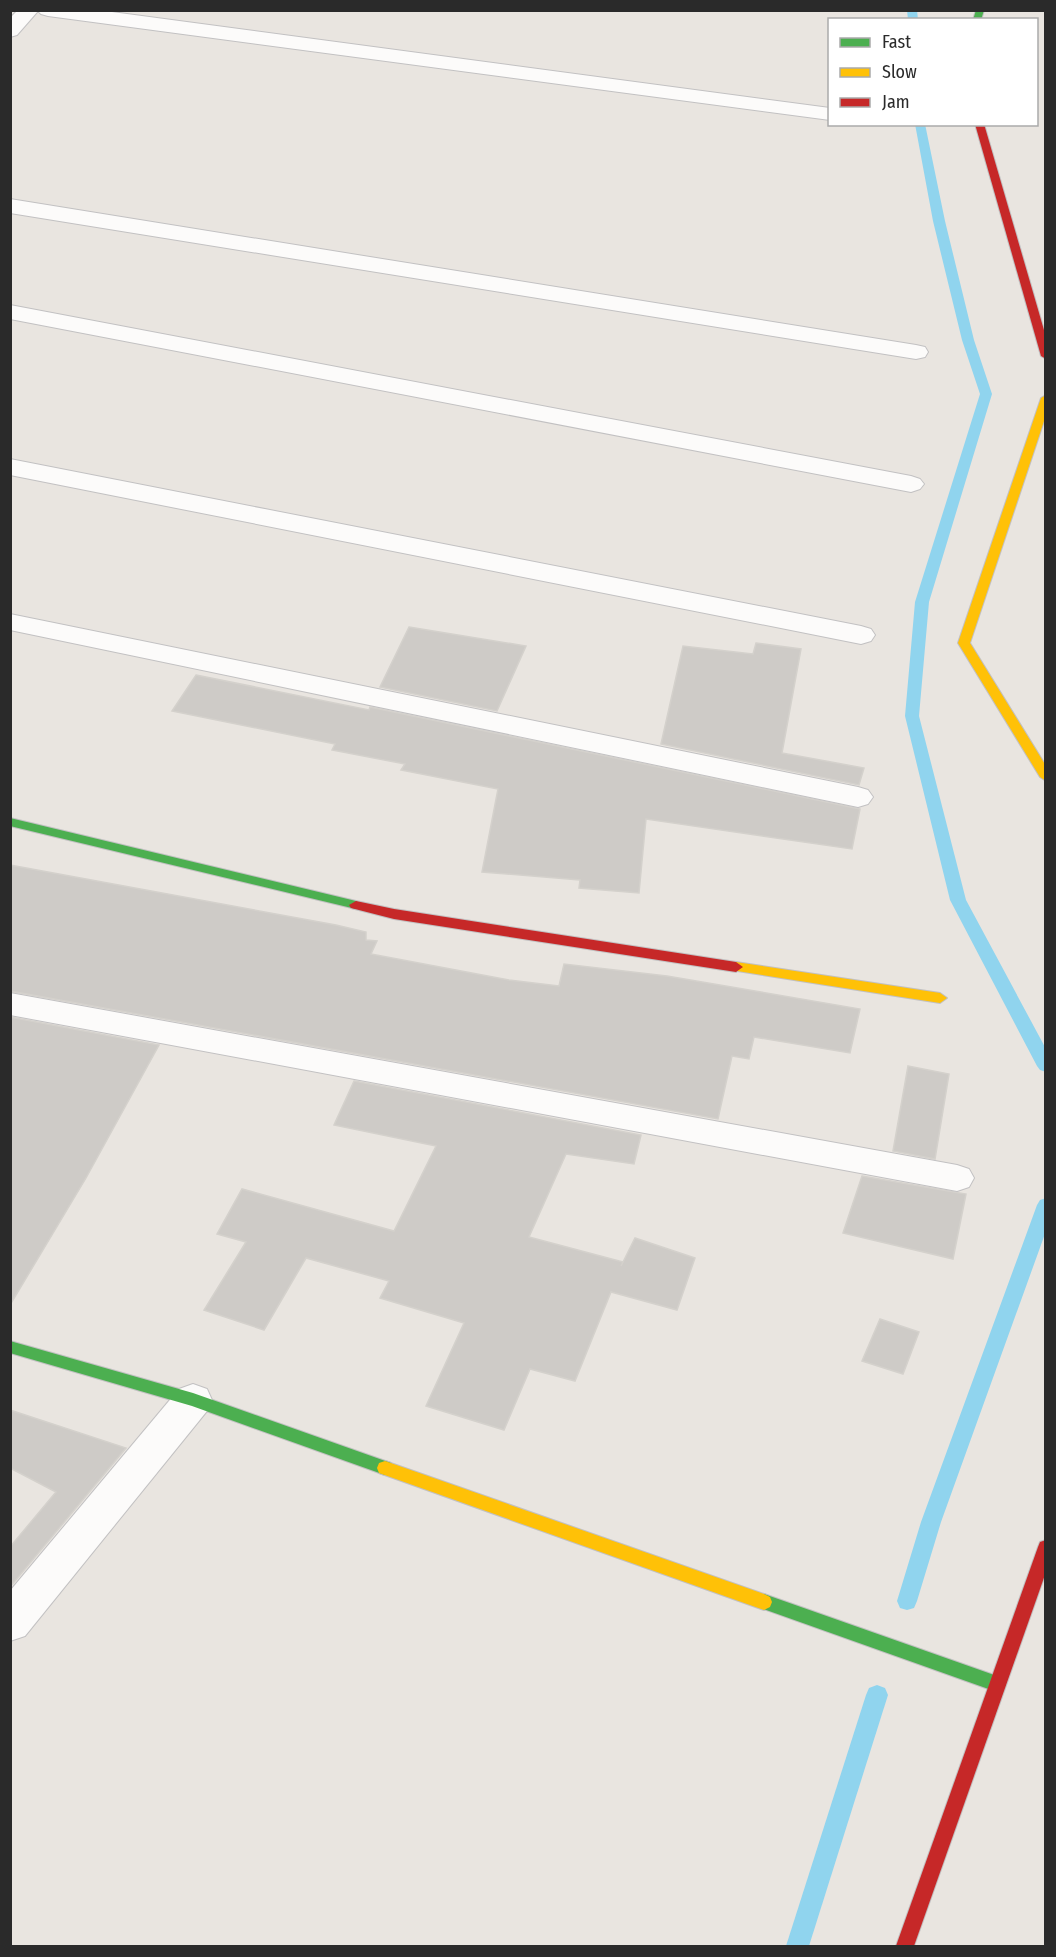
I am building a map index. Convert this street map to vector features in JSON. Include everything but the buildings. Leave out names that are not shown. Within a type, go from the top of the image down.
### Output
[{"type":"street","points":[[10,31],[29,10]]},
{"type":"street","points":[[48,10],[828,114]]},
{"type":"street","points":[[980,126],[1046,356]]},
{"type":"street","points":[[10,206],[916,352]]},
{"type":"street","points":[[1046,398],[964,643],[1046,777]]},
{"type":"street","points":[[10,467],[861,635]]},
{"type":"street","points":[[10,822],[394,914],[940,998]]},
{"type":"street","points":[[10,1347],[193,1400],[997,1684]]},
{"type":"street","points":[[10,1623],[193,1400]]},
{"type":"street","points":[[905,1947],[1046,1547]]},
{"type":"lane","points":[[10,312],[911,484]]},
{"type":"lane","points":[[10,622],[858,797]]},
{"type":"lane","points":[[10,1004],[957,1178]]},
{"type":"waterway","points":[[912,10],[913,18]]},
{"type":"waterway","points":[[920,126],[939,221],[968,340],[986,394],[922,602],[912,716],[958,900],[1046,1066]]},
{"type":"waterway","points":[[907,1601],[931,1522],[1046,1205]]},
{"type":"waterway","points":[[797,1946],[877,1695]]},
{"type":"traffic: fast","points":[[978,18],[980,10]]},
{"type":"traffic: fast","points":[[10,822],[356,905]]},
{"type":"traffic: fast","points":[[10,1347],[193,1400],[385,1468]]},
{"type":"traffic: fast","points":[[764,1602],[997,1684]]},
{"type":"traffic: slow","points":[[1046,398],[964,643],[1046,777]]},
{"type":"traffic: slow","points":[[736,967],[940,998]]},
{"type":"traffic: slow","points":[[385,1468],[764,1602]]},
{"type":"traffic: jam","points":[[980,126],[1046,356]]},
{"type":"traffic: jam","points":[[356,905],[394,914],[736,967]]},
{"type":"traffic: jam","points":[[905,1946],[1046,1547]]}]
